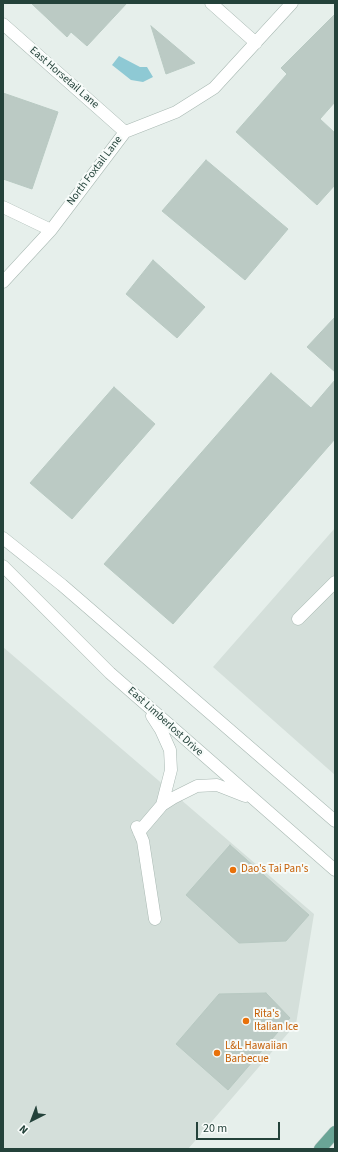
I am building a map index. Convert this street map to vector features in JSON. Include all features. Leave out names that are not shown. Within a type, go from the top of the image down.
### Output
[{"type":"main road","points":[[320,1149],[335,1132]]},
{"type":"street","points":[[210,3],[256,43]]},
{"type":"street","name":"North Foxtail Lane","points":[[3,282],[51,230],[124,132],[176,112],[214,88],[292,3]]},
{"type":"street","name":"East Horsetail Lane","points":[[3,24],[124,132]]},
{"type":"street","points":[[3,207],[51,230]]},
{"type":"street","points":[[3,538],[62,585],[335,821]]},
{"type":"street","name":"East Limberlost Drive","points":[[3,566],[110,673],[335,870]]},
{"type":"street","points":[[298,619],[335,582]]},
{"type":"street","points":[[141,700],[161,730],[170,750],[171,770],[162,806]]},
{"type":"street","points":[[155,920],[143,841],[138,830],[162,806],[173,798],[197,786],[218,785],[255,801]]},
{"type":"shaded area","points":[[335,528],[335,775],[213,667]]},
{"type":"shaded area","points":[[3,647],[314,914],[296,1024],[188,1149],[3,1149]]},
{"type":"water","points":[[119,56],[140,67],[147,67],[153,77],[143,82],[131,80],[112,65]]},
{"type":"building","points":[[31,3],[127,3],[87,46],[71,32],[67,37]]},
{"type":"building","points":[[335,14],[335,102],[320,119],[335,133],[335,185],[317,205],[236,132],[287,74],[281,68]]},
{"type":"building","points":[[151,26],[195,63],[166,74]]},
{"type":"building","points":[[3,93],[58,112],[32,189],[3,179]]},
{"type":"building","points":[[206,160],[288,229],[245,280],[162,211]]},
{"type":"building","points":[[153,260],[205,307],[177,338],[126,294]]},
{"type":"building","points":[[335,317],[335,372],[307,347]]},
{"type":"building","points":[[271,373],[311,408],[335,380],[335,439],[173,624],[104,564]]},
{"type":"building","points":[[114,387],[155,424],[72,519],[30,483]]},
{"type":"building","name":"Dao's Tai Pan's","points":[[230,845],[309,915],[286,941],[239,943],[186,895]]},
{"type":"building","points":[[266,993],[290,1018],[228,1090],[176,1044],[219,994]]},
{"type":"place","name":"Dao's Tai Pan's","points":[[233,870]]},
{"type":"place","name":"Rita's Italian Ice","points":[[246,1021]]},
{"type":"place","name":"L&L Hawaiian Barbecue","points":[[217,1053]]}]
